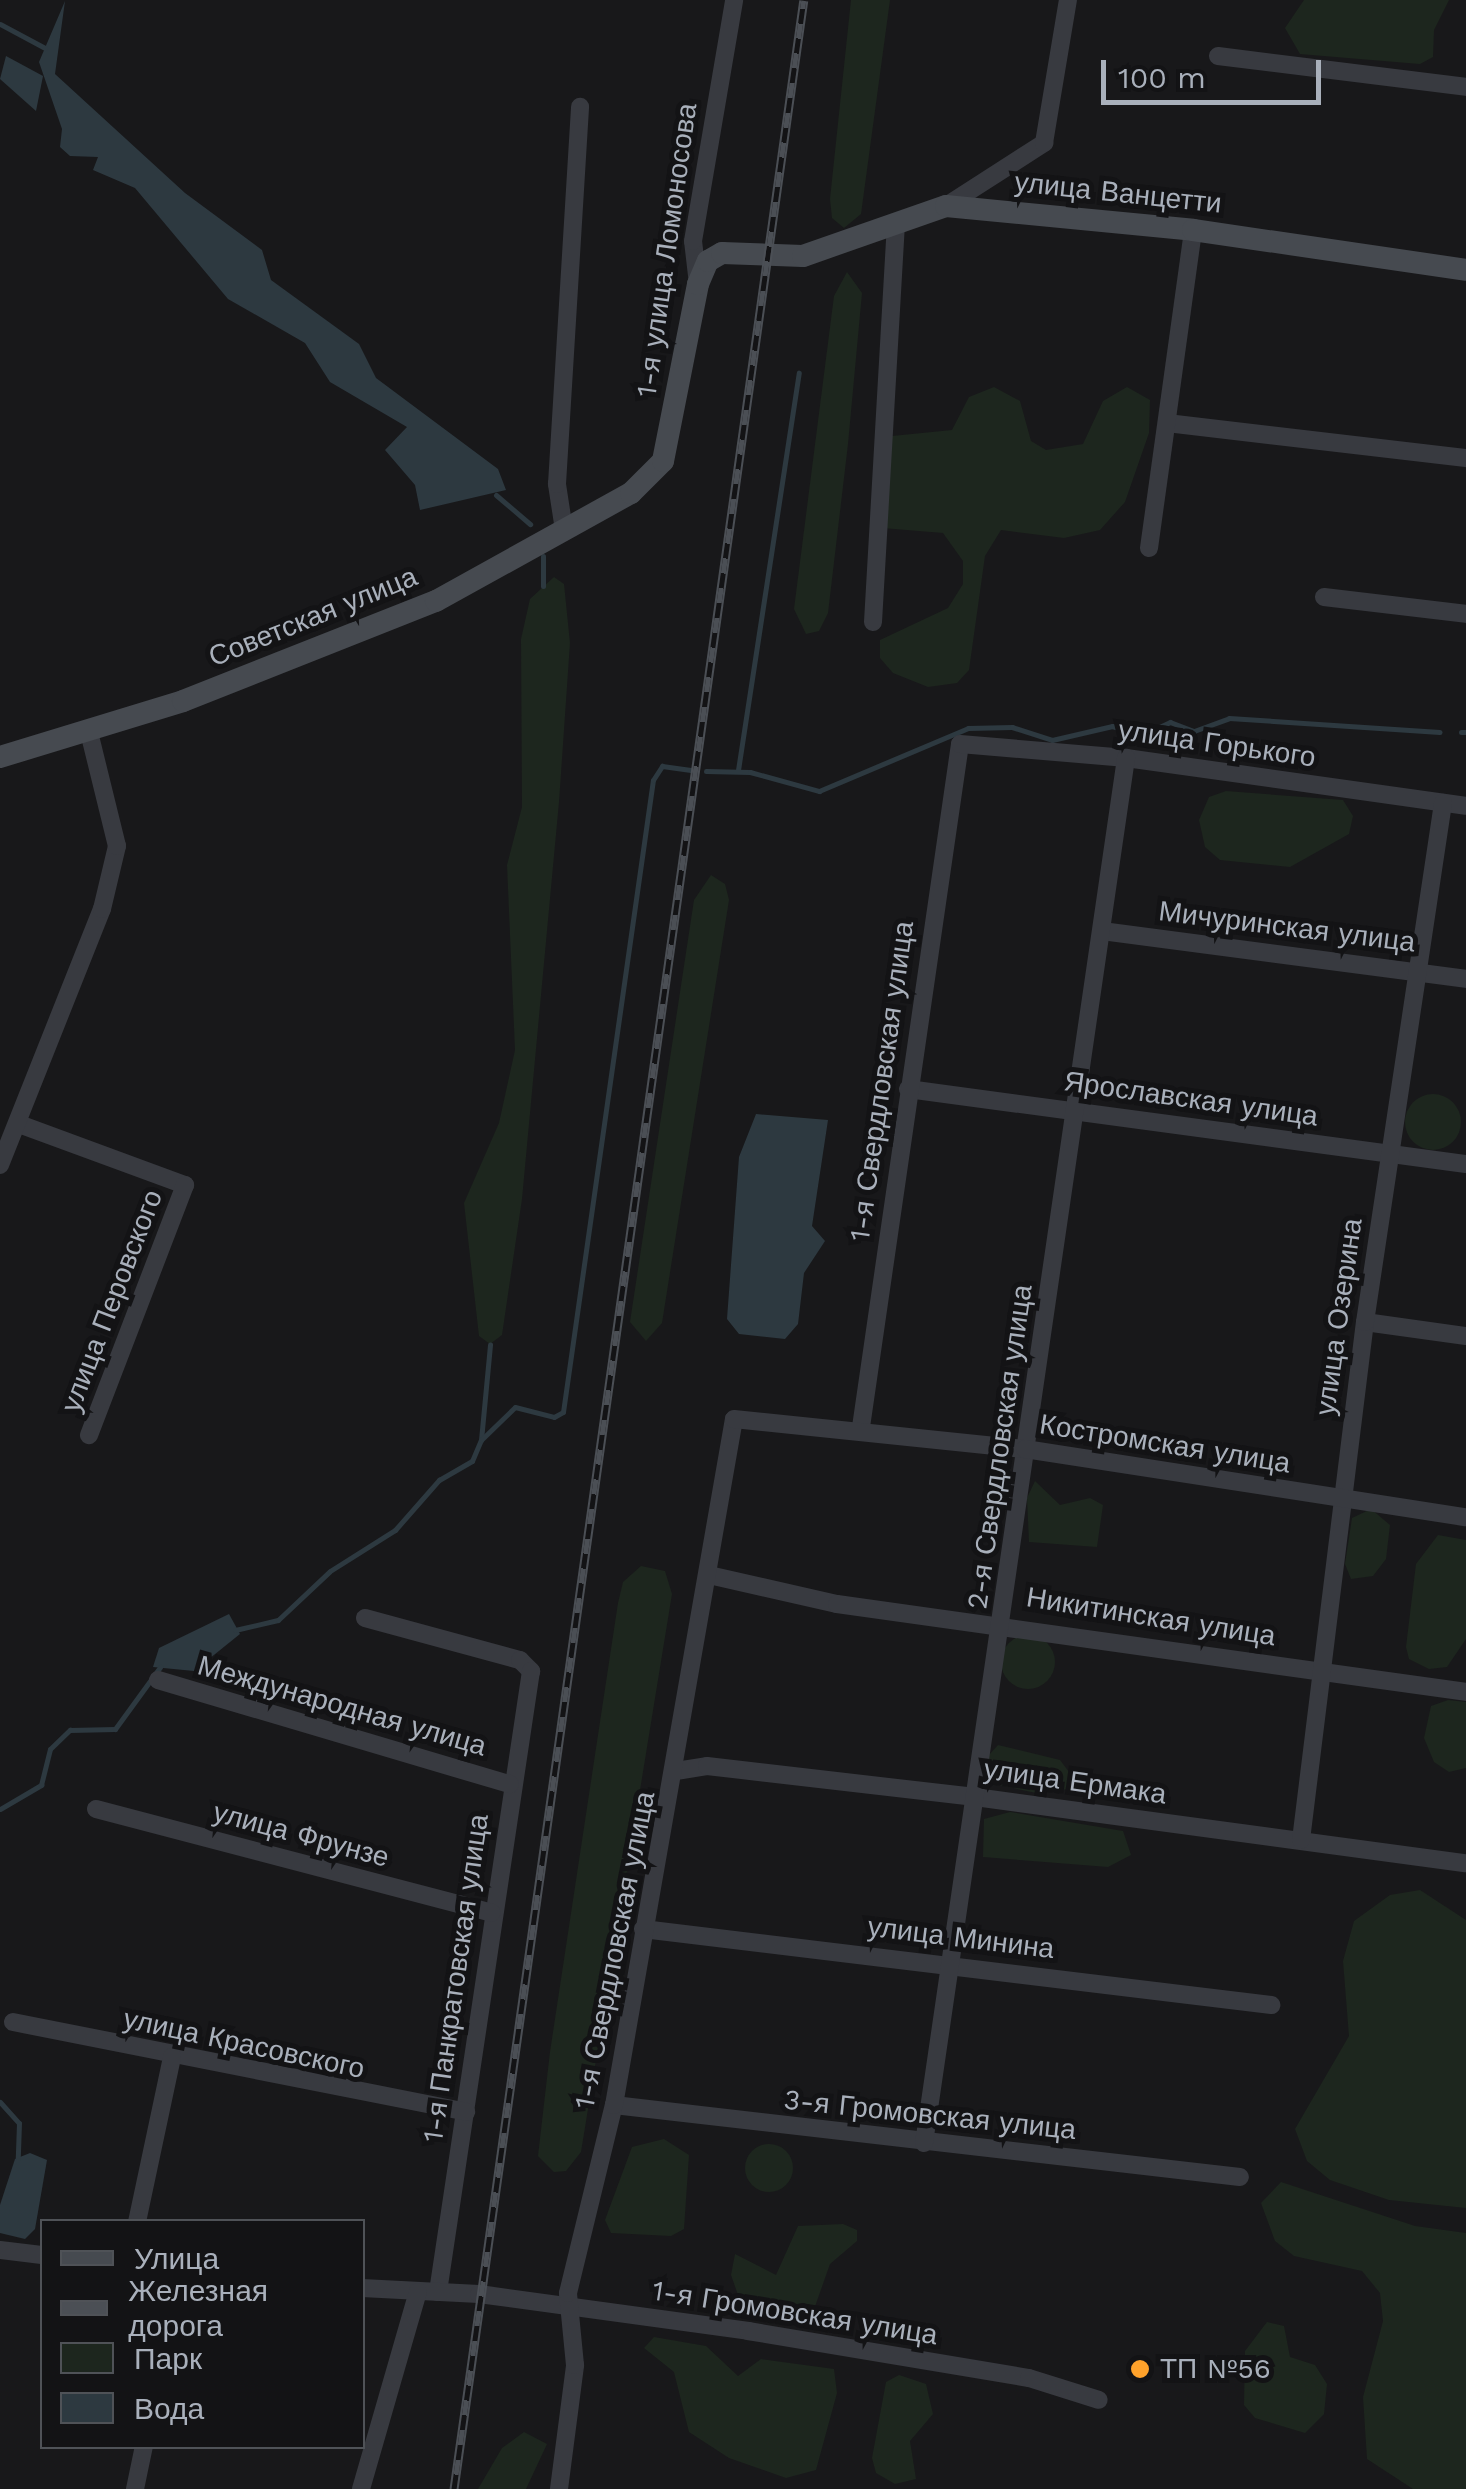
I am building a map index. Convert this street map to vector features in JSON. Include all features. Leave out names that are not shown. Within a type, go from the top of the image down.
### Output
[{"type":"street","name":"1-я улица Ломоносова","points":[[631,493],[664,461],[671,438],[698,284],[693,241],[734,0]]},
{"type":"street","points":[[946,206],[1044,142],[1068,0]]},
{"type":"street","points":[[1218,56],[1466,87]]},
{"type":"street","points":[[564,530],[557,484],[580,107]]},
{"type":"street","name":"улица Ванцетти","points":[[698,284],[715,255],[770,256],[829,250],[946,206],[1193,230],[1466,270]]},
{"type":"street","points":[[873,622],[896,223]]},
{"type":"street","points":[[1149,548],[1193,230]]},
{"type":"street","points":[[1166,423],[1466,458]]},
{"type":"street","name":"Советская улица","points":[[0,757],[89,732],[436,601],[631,493]]},
{"type":"street","points":[[1324,597],[1466,614]]},
{"type":"street","points":[[0,1165],[102,909],[117,846],[89,732]]},
{"type":"street","name":"улица Горького","points":[[960,744],[1126,758],[1466,806]]},
{"type":"street","name":"1-я Свердловская улица","points":[[862,1427],[960,744]]},
{"type":"street","name":"2-я Свердловская улица","points":[[924,2143],[1004,1623],[1126,758]]},
{"type":"street","name":"улица Озерина","points":[[1301,1840],[1326,1671],[1341,1500],[1365,1322],[1414,971],[1443,804]]},
{"type":"street","name":"Мичуринская улица","points":[[1102,931],[1466,978]]},
{"type":"street","name":"Ярославская улица","points":[[908,1089],[1076,1108],[1466,1164]]},
{"type":"street","name":"улица Перовского","points":[[18,1124],[185,1185],[90,1435]]},
{"type":"street","points":[[1365,1322],[1466,1336]]},
{"type":"street","name":"1-я Свердловская улица","points":[[559,2489],[573,2402],[570,2309],[614,2105],[676,1771],[734,1419]]},
{"type":"street","name":"Костромская улица","points":[[734,1419],[862,1427],[1466,1517]]},
{"type":"street","name":"Никитинская улица","points":[[710,1574],[837,1604],[1004,1623],[1466,1692]]},
{"type":"street","name":"1-я Панкратовская улица","points":[[364,1618],[520,1660],[532,1671],[510,1784],[438,2292]]},
{"type":"street","name":"Международная улица","points":[[158,1680],[510,1784]]},
{"type":"street","name":"улица Ермака","points":[[676,1771],[706,1766],[975,1796],[1466,1863]]},
{"type":"street","name":"улица Фрунзе","points":[[96,1808],[492,1914]]},
{"type":"street","name":"улица Минина","points":[[644,1930],[1272,2005]]},
{"type":"street","name":"улица Красовского","points":[[13,2022],[172,2057],[466,2112]]},
{"type":"street","points":[[138,2219],[172,2057]]},
{"type":"street","name":"3-я Громовская улица","points":[[614,2105],[1240,2177]]},
{"type":"street","points":[[0,2250],[40,2254]]},
{"type":"street","name":"1-я Громовская улица","points":[[365,2288],[479,2294],[1029,2378],[1099,2400]]},
{"type":"street","points":[[362,2489],[418,2292]]},
{"type":"street","points":[[136,2489],[143,2449]]},
{"type":"green space","points":[[851,0],[890,0],[861,214],[844,228],[832,218],[830,199]]},
{"type":"green space","points":[[1304,0],[1449,0],[1434,30],[1433,57],[1420,64],[1300,54],[1285,28]]},
{"type":"green space","points":[[847,272],[862,293],[848,444],[828,613],[819,631],[806,634],[794,609],[834,296]]},
{"type":"green space","points":[[994,387],[1020,401],[1031,441],[1046,450],[1083,444],[1103,401],[1127,387],[1150,400],[1149,433],[1125,502],[1100,530],[1064,538],[1001,530],[985,556],[969,670],[957,683],[928,687],[893,673],[880,658],[880,640],[948,608],[963,584],[963,561],[943,533],[883,528],[892,436],[952,430],[969,397]]},
{"type":"green space","points":[[554,577],[564,584],[570,643],[559,802],[522,1199],[502,1335],[490,1344],[479,1336],[464,1203],[499,1123],[515,1050],[507,865],[522,807],[521,639],[530,599]]},
{"type":"green space","points":[[1226,791],[1343,800],[1353,816],[1349,834],[1290,867],[1220,860],[1205,847],[1199,820],[1209,797]]},
{"type":"green space","points":[[711,875],[725,884],[729,900],[662,1323],[646,1341],[630,1322],[694,900]]},
{"type":"green space","points":[[1433,1094],[1453,1102],[1461,1122],[1453,1142],[1433,1150],[1413,1142],[1405,1122],[1413,1102]]},
{"type":"green space","points":[[1035,1481],[1060,1505],[1090,1498],[1103,1505],[1097,1547],[1029,1542],[1027,1498]]},
{"type":"green space","points":[[1371,1509],[1390,1525],[1386,1559],[1373,1576],[1351,1579],[1345,1564],[1352,1518]]},
{"type":"green space","points":[[1438,1535],[1466,1540],[1466,1639],[1447,1667],[1429,1669],[1409,1659],[1406,1647],[1416,1564]]},
{"type":"green space","points":[[641,1566],[665,1571],[672,1594],[581,2152],[566,2171],[554,2172],[538,2156],[550,2052],[618,1603],[623,1582]]},
{"type":"green space","points":[[1028,1635],[1047,1643],[1055,1662],[1047,1681],[1028,1689],[1009,1681],[1001,1662],[1009,1643]]},
{"type":"green space","points":[[1448,1700],[1466,1702],[1466,1768],[1449,1772],[1434,1762],[1424,1738],[1431,1706]]},
{"type":"green space","points":[[998,1745],[1060,1760],[1072,1776],[1069,1789],[1036,1793],[990,1783],[988,1756]]},
{"type":"green space","points":[[1010,1812],[1123,1831],[1131,1855],[1108,1867],[983,1857],[984,1819]]},
{"type":"green space","points":[[1420,1890],[1466,1920],[1466,2208],[1389,2200],[1330,2180],[1307,2161],[1295,2129],[1349,2036],[1343,1961],[1354,1921],[1390,1895]]},
{"type":"green space","points":[[664,2139],[689,2155],[684,2229],[671,2236],[611,2233],[605,2220],[632,2147]]},
{"type":"green space","points":[[769,2144],[786,2151],[793,2168],[786,2185],[769,2192],[752,2185],[745,2168],[752,2151]]},
{"type":"green space","points":[[1281,2182],[1415,2226],[1466,2233],[1466,2489],[1413,2489],[1367,2459],[1363,2397],[1383,2321],[1380,2293],[1362,2271],[1294,2256],[1275,2241],[1261,2203]]},
{"type":"green space","points":[[843,2224],[857,2230],[857,2241],[830,2264],[812,2315],[788,2322],[744,2312],[731,2275],[735,2254],[776,2275],[798,2226]]},
{"type":"green space","points":[[1267,2322],[1284,2326],[1290,2357],[1315,2365],[1327,2384],[1324,2414],[1305,2433],[1255,2418],[1244,2405],[1245,2351]]},
{"type":"green space","points":[[654,2337],[706,2346],[738,2376],[761,2359],[834,2369],[837,2393],[816,2470],[786,2478],[729,2458],[689,2432],[674,2372],[644,2348]]},
{"type":"green space","points":[[899,2375],[926,2384],[933,2414],[910,2441],[916,2479],[895,2484],[876,2473],[872,2458],[886,2382]]},
{"type":"green space","points":[[524,2432],[547,2444],[526,2489],[478,2489],[502,2448]]},
{"type":"water","points":[[65,1],[55,74],[185,193],[262,250],[271,280],[359,344],[376,378],[498,469],[506,490],[420,510],[415,485],[385,450],[407,427],[330,382],[305,343],[228,299],[135,188],[93,170],[98,157],[70,156],[60,147],[62,129],[39,62]]},
{"type":"water","points":[[6,56],[43,76],[36,111],[0,79]]},
{"type":"water","points":[[756,1114],[828,1120],[812,1226],[825,1241],[804,1273],[798,1324],[785,1339],[739,1334],[727,1319],[739,1157]]},
{"type":"water","points":[[229,1614],[240,1634],[194,1671],[153,1667],[159,1648]]},
{"type":"water","points":[[30,2153],[47,2160],[35,2229],[25,2239],[0,2233],[0,2205],[15,2159]]},
{"type":"waterway","points":[[0,24],[45,48]]},
{"type":"waterway","points":[[738,770],[799,373]]},
{"type":"waterway","points":[[496,495],[530,524]]},
{"type":"waterway","points":[[543,556],[543,586]]},
{"type":"waterway","points":[[706,771],[750,772],[819,791],[968,728],[1012,727],[1052,740],[1112,726],[1142,735],[1170,722],[1194,731],[1229,718],[1440,732]]},
{"type":"waterway","points":[[1461,732],[1466,732]]},
{"type":"waterway","points":[[235,1630],[278,1620],[330,1571],[395,1530],[439,1480],[472,1461],[481,1440],[515,1407],[554,1417],[563,1412],[653,780],[662,766],[691,770]]},
{"type":"waterway","points":[[481,1440],[490,1344]]},
{"type":"waterway","points":[[0,1809],[41,1785],[50,1749],[70,1730],[115,1729],[160,1667]]},
{"type":"waterway","points":[[0,2102],[19,2123],[18,2158]]},
{"type":"railway","points":[[454,2489],[804,0]]},
{"type":"place","name":"ТП №56","points":[[1140,2369]]}]
